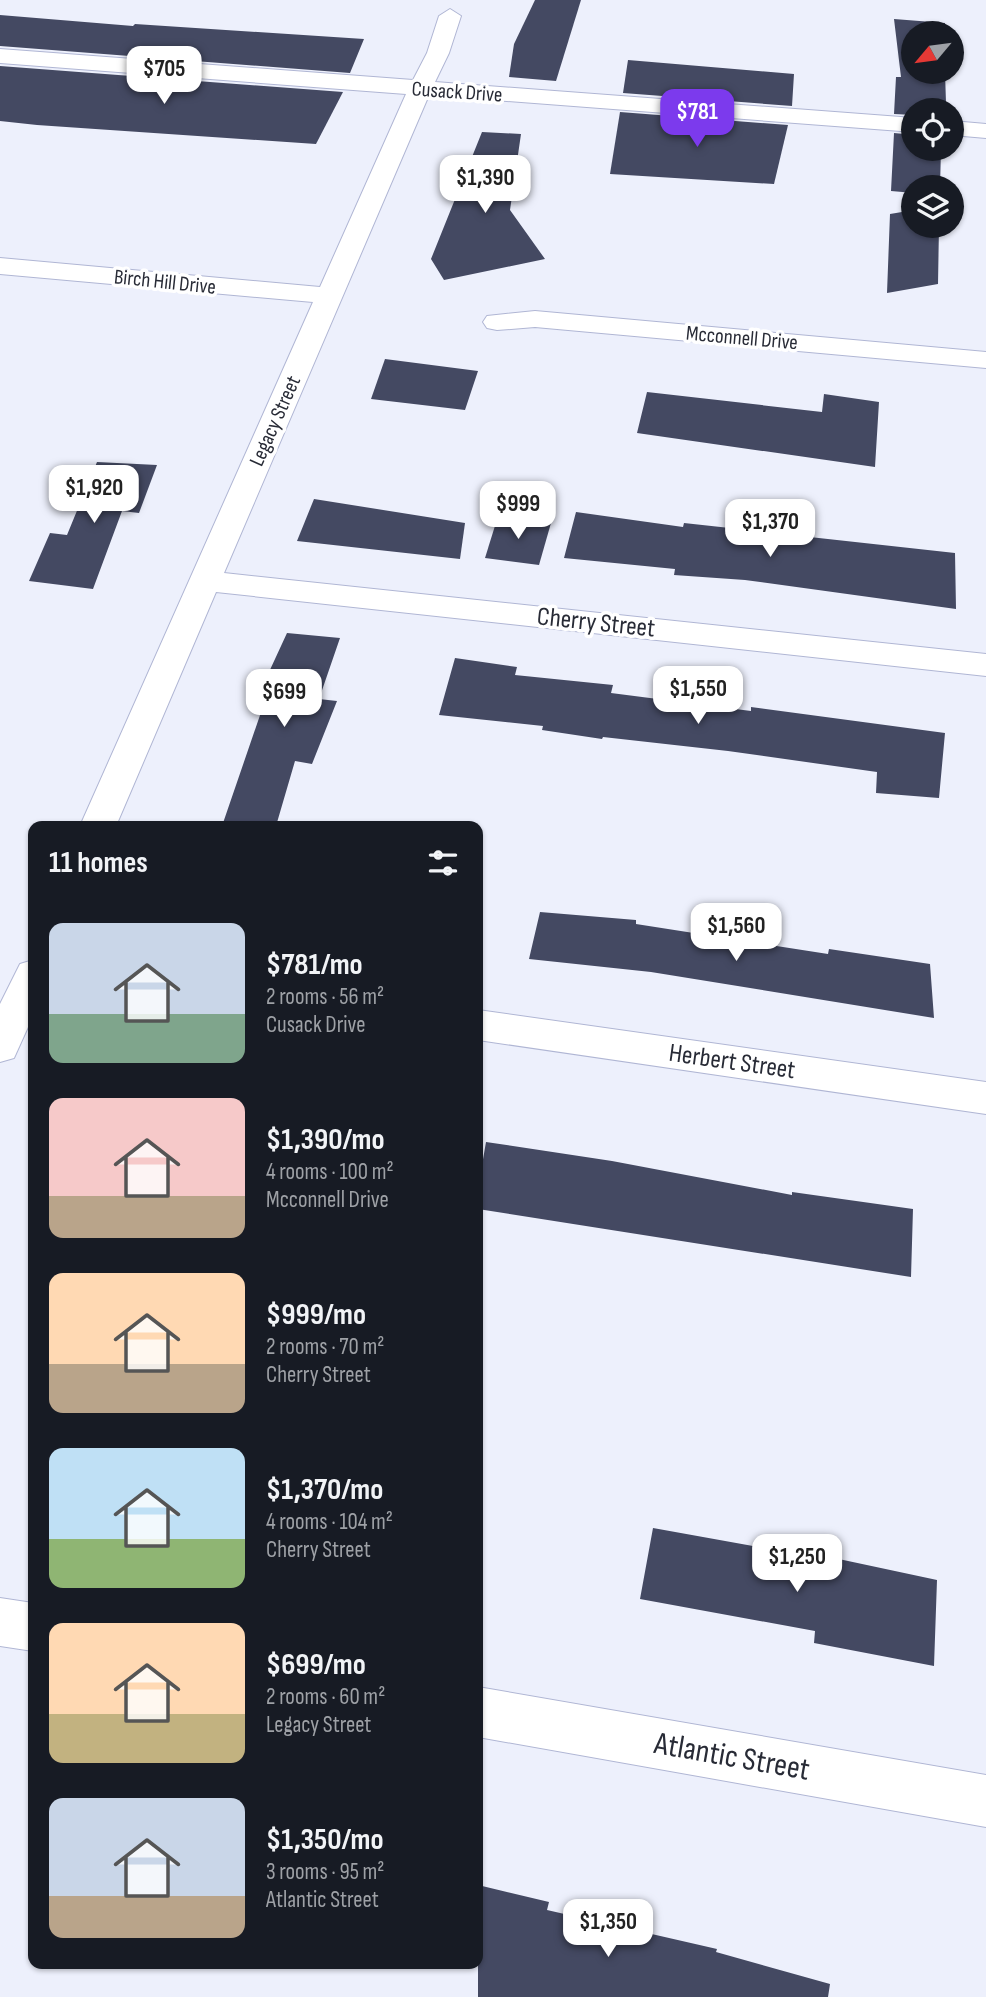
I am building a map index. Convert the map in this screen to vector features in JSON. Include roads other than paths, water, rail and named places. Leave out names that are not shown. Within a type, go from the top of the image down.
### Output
[{"type":"street","name":"Legacy Street","points":[[100,821],[438,53],[450,16]]},
{"type":"street","name":"Cusack Drive","points":[[0,56],[901,124]]},
{"type":"street","points":[[964,129],[986,131]]},
{"type":"street","name":"Birch Hill Drive","points":[[0,266],[330,296]]},
{"type":"street","name":"Mcconnell Drive","points":[[497,322],[535,319],[986,360]]},
{"type":"street","name":"Cherry Street","points":[[205,581],[986,665]]},
{"type":"street","points":[[0,1048],[28,985]]},
{"type":"street","name":"Herbert Street","points":[[483,1026],[986,1098]]},
{"type":"street","points":[[0,1622],[28,1626]]},
{"type":"street","name":"Atlantic Street","points":[[483,1713],[986,1801]]}]
